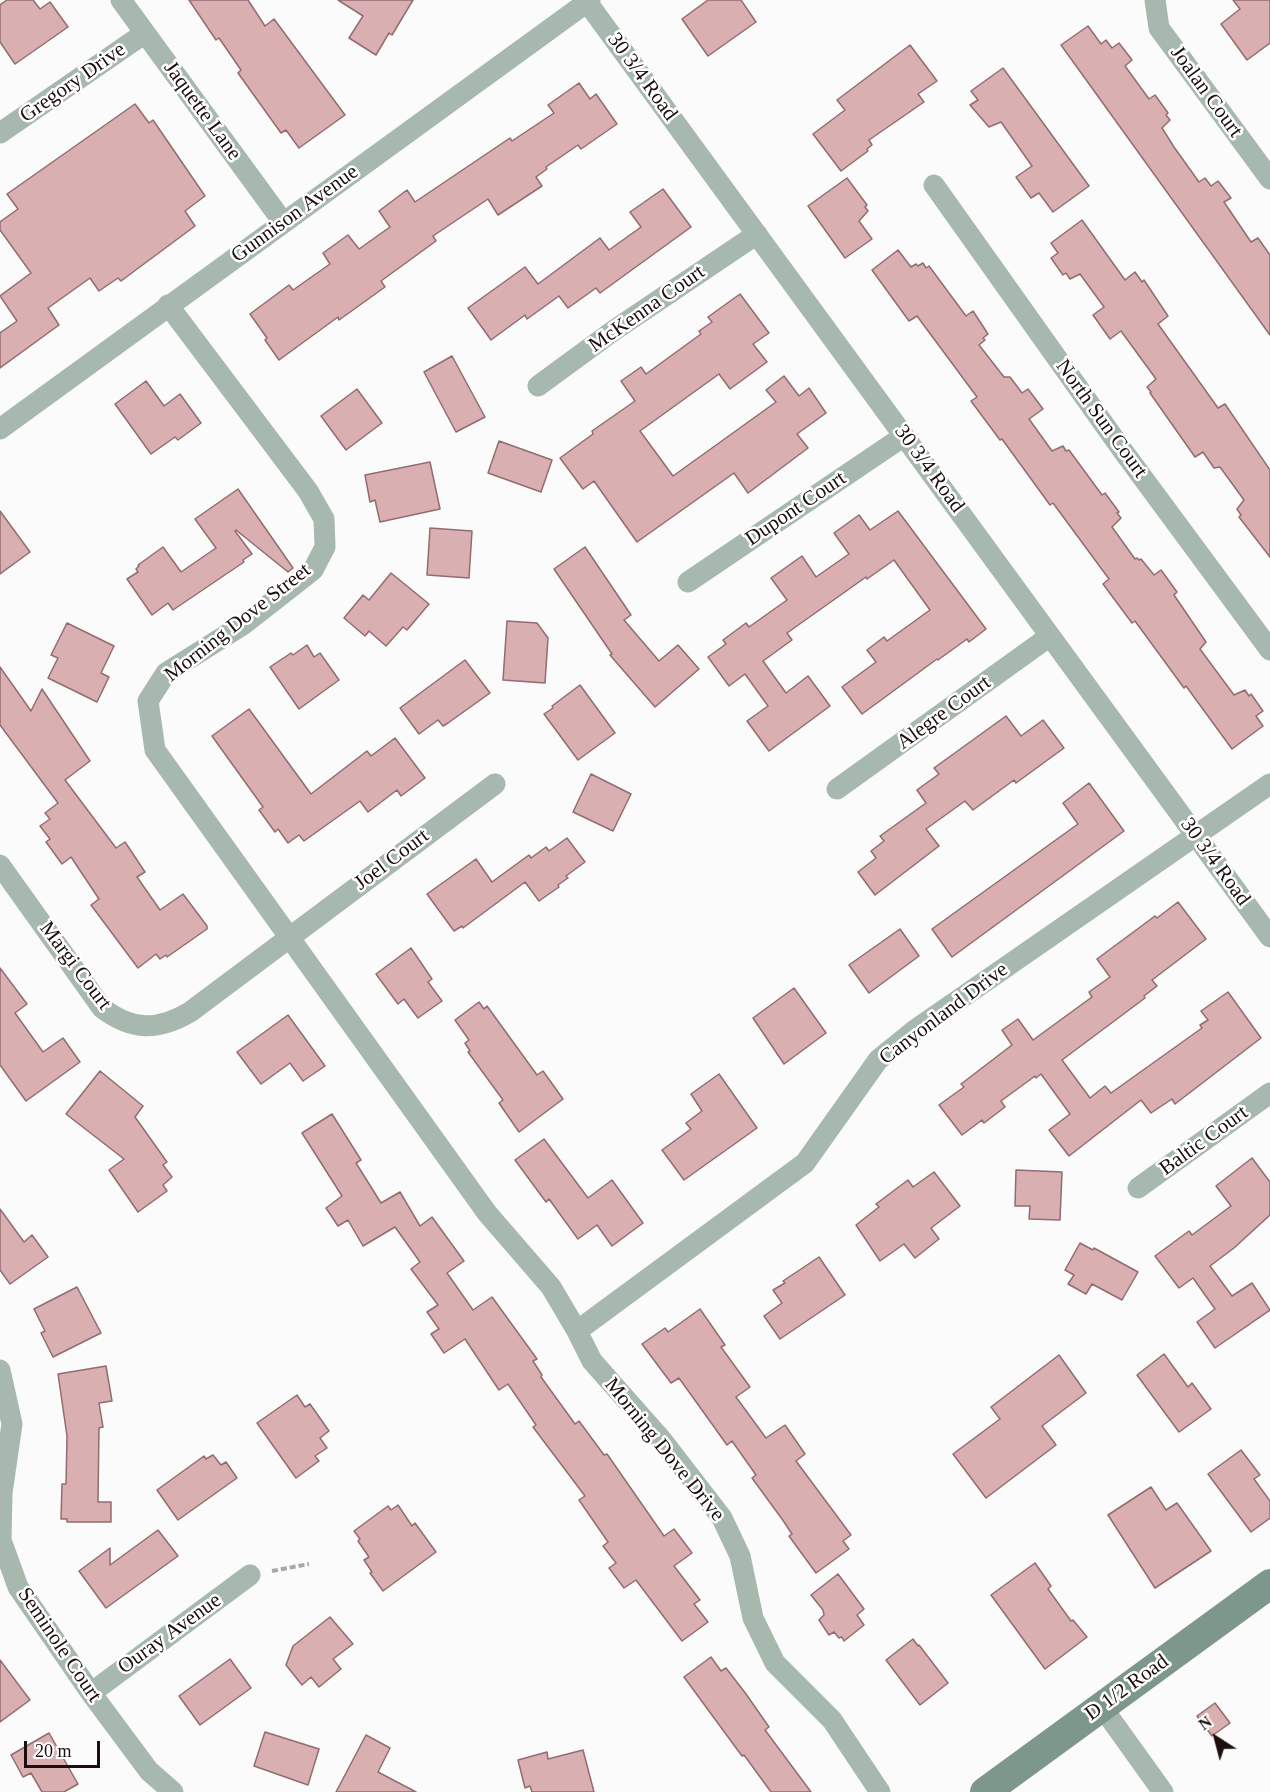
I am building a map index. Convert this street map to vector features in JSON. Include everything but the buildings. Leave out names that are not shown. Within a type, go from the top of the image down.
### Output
[{"type":"main road","name":"D 1/2 Road","points":[[984,1792],[1270,1584]]},
{"type":"street","name":"Jaquette Lane","points":[[121,0],[283,222]]},
{"type":"street","name":"Joalan Court","points":[[1155,0],[1159,28],[1270,179]]},
{"type":"street","name":"Gunnison Avenue","points":[[0,429],[589,1]]},
{"type":"street","name":"30 3/4 Road","points":[[589,1],[1270,937]]},
{"type":"street","name":"Gregory Drive","points":[[0,133],[145,33]]},
{"type":"street","name":"North Sun Court","points":[[934,185],[1130,460],[1270,650]]},
{"type":"street","name":"McKenna Court","points":[[538,386],[613,331],[757,234]]},
{"type":"street","name":"Morning Dove Street","points":[[168,305],[308,491],[324,519],[325,547],[313,570],[244,624],[166,673],[148,701],[155,750],[421,1119]]},
{"type":"street","name":"Dupont Court","points":[[688,582],[904,436]]},
{"type":"street","name":"Alegre Court","points":[[837,789],[1050,636]]},
{"type":"street","name":"Joel Court","points":[[290,937],[495,783]]},
{"type":"street","name":"Canyonland Drive","points":[[577,1330],[805,1163],[878,1060],[963,997],[1270,784]]},
{"type":"street","name":"Margi Court","points":[[0,865],[102,1008],[113,1016],[137,1025],[163,1024],[190,1012],[290,937]]},
{"type":"street","name":"Baltic Court","points":[[1138,1188],[1270,1093]]},
{"type":"street","name":"Morning Dove Drive","points":[[421,1119],[487,1213],[551,1287],[577,1330],[592,1361],[661,1439],[722,1518],[740,1556],[753,1618],[775,1663],[832,1720],[880,1792]]},
{"type":"street","name":"Seminole Court","points":[[0,1370],[12,1424],[2,1493],[1,1540],[18,1587],[91,1694],[149,1771],[173,1792]]},
{"type":"street","name":"Ouray Avenue","points":[[91,1694],[249,1575]]},
{"type":"street","points":[[1102,1707],[1163,1792]]}]
